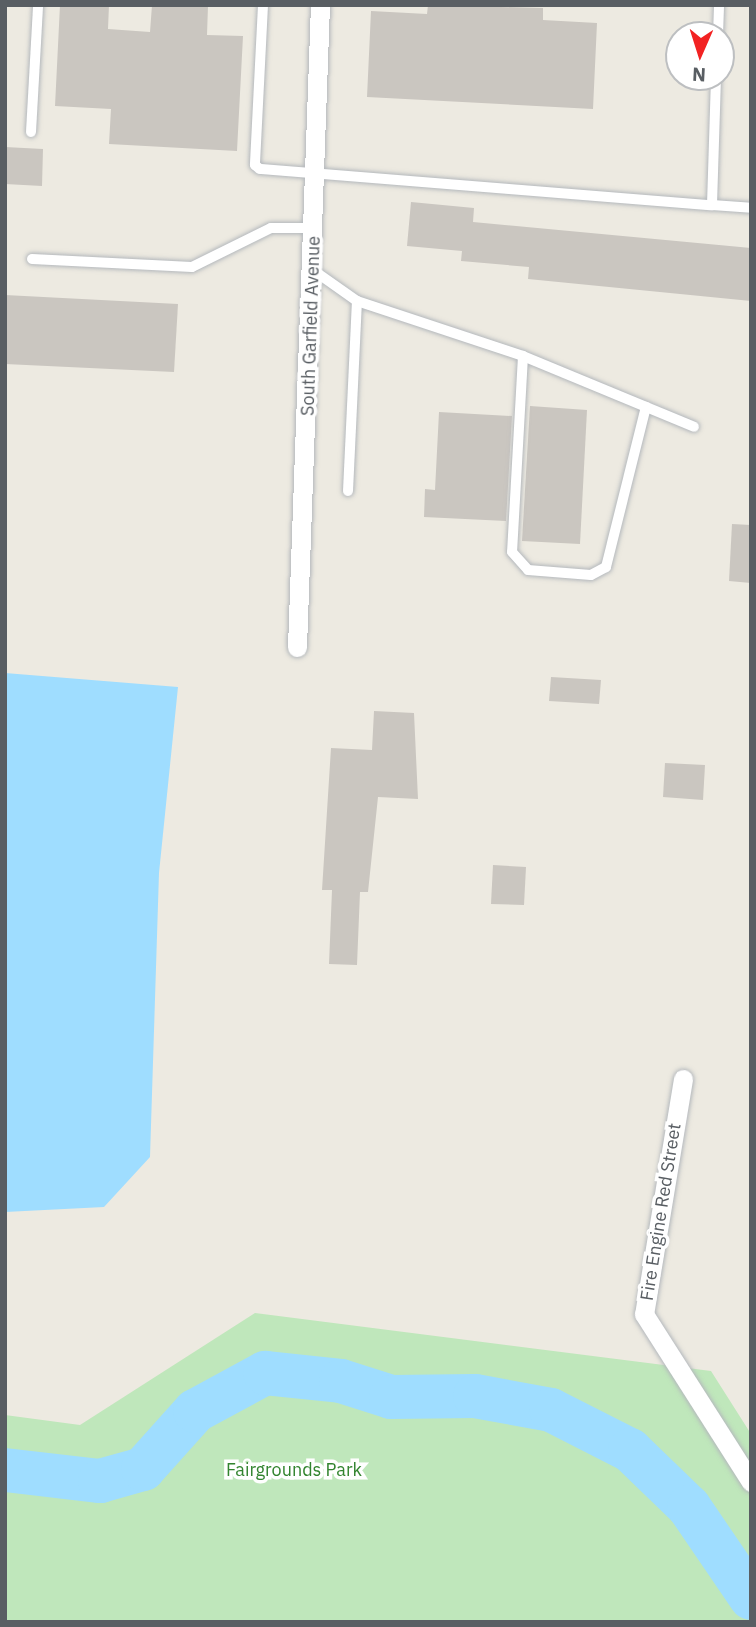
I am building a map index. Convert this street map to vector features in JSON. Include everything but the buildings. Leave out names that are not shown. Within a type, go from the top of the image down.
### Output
[{"type":"street","name":"South Garfield Avenue","points":[[297,647],[315,228],[312,173],[320,5]]},
{"type":"street","name":"Fire Engine Red Street","points":[[682,1079],[644,1314],[751,1482]]},
{"type":"lane","points":[[31,132],[38,5]]},
{"type":"lane","points":[[263,5],[255,166],[312,173],[751,208]]},
{"type":"lane","points":[[712,205],[716,91]]},
{"type":"lane","points":[[32,258],[191,267],[271,228],[315,228]]},
{"type":"lane","points":[[313,270],[357,301],[523,356],[694,427]]},
{"type":"lane","points":[[348,491],[357,301]]},
{"type":"lane","points":[[523,356],[512,552],[528,570],[591,575],[606,567],[646,407]]},
{"type":"green space","name":"Fairgrounds Park","points":[[255,1313],[711,1371],[751,1434],[751,1622],[5,1622],[5,1415],[80,1425]]},
{"type":"water","points":[[5,673],[178,687],[159,873],[150,1157],[104,1207],[5,1212]]},
{"type":"waterway","points":[[5,1470],[100,1481],[143,1469],[195,1411],[265,1373],[341,1381],[391,1397],[475,1396],[551,1410],[630,1450],[689,1507],[751,1598]]}]
